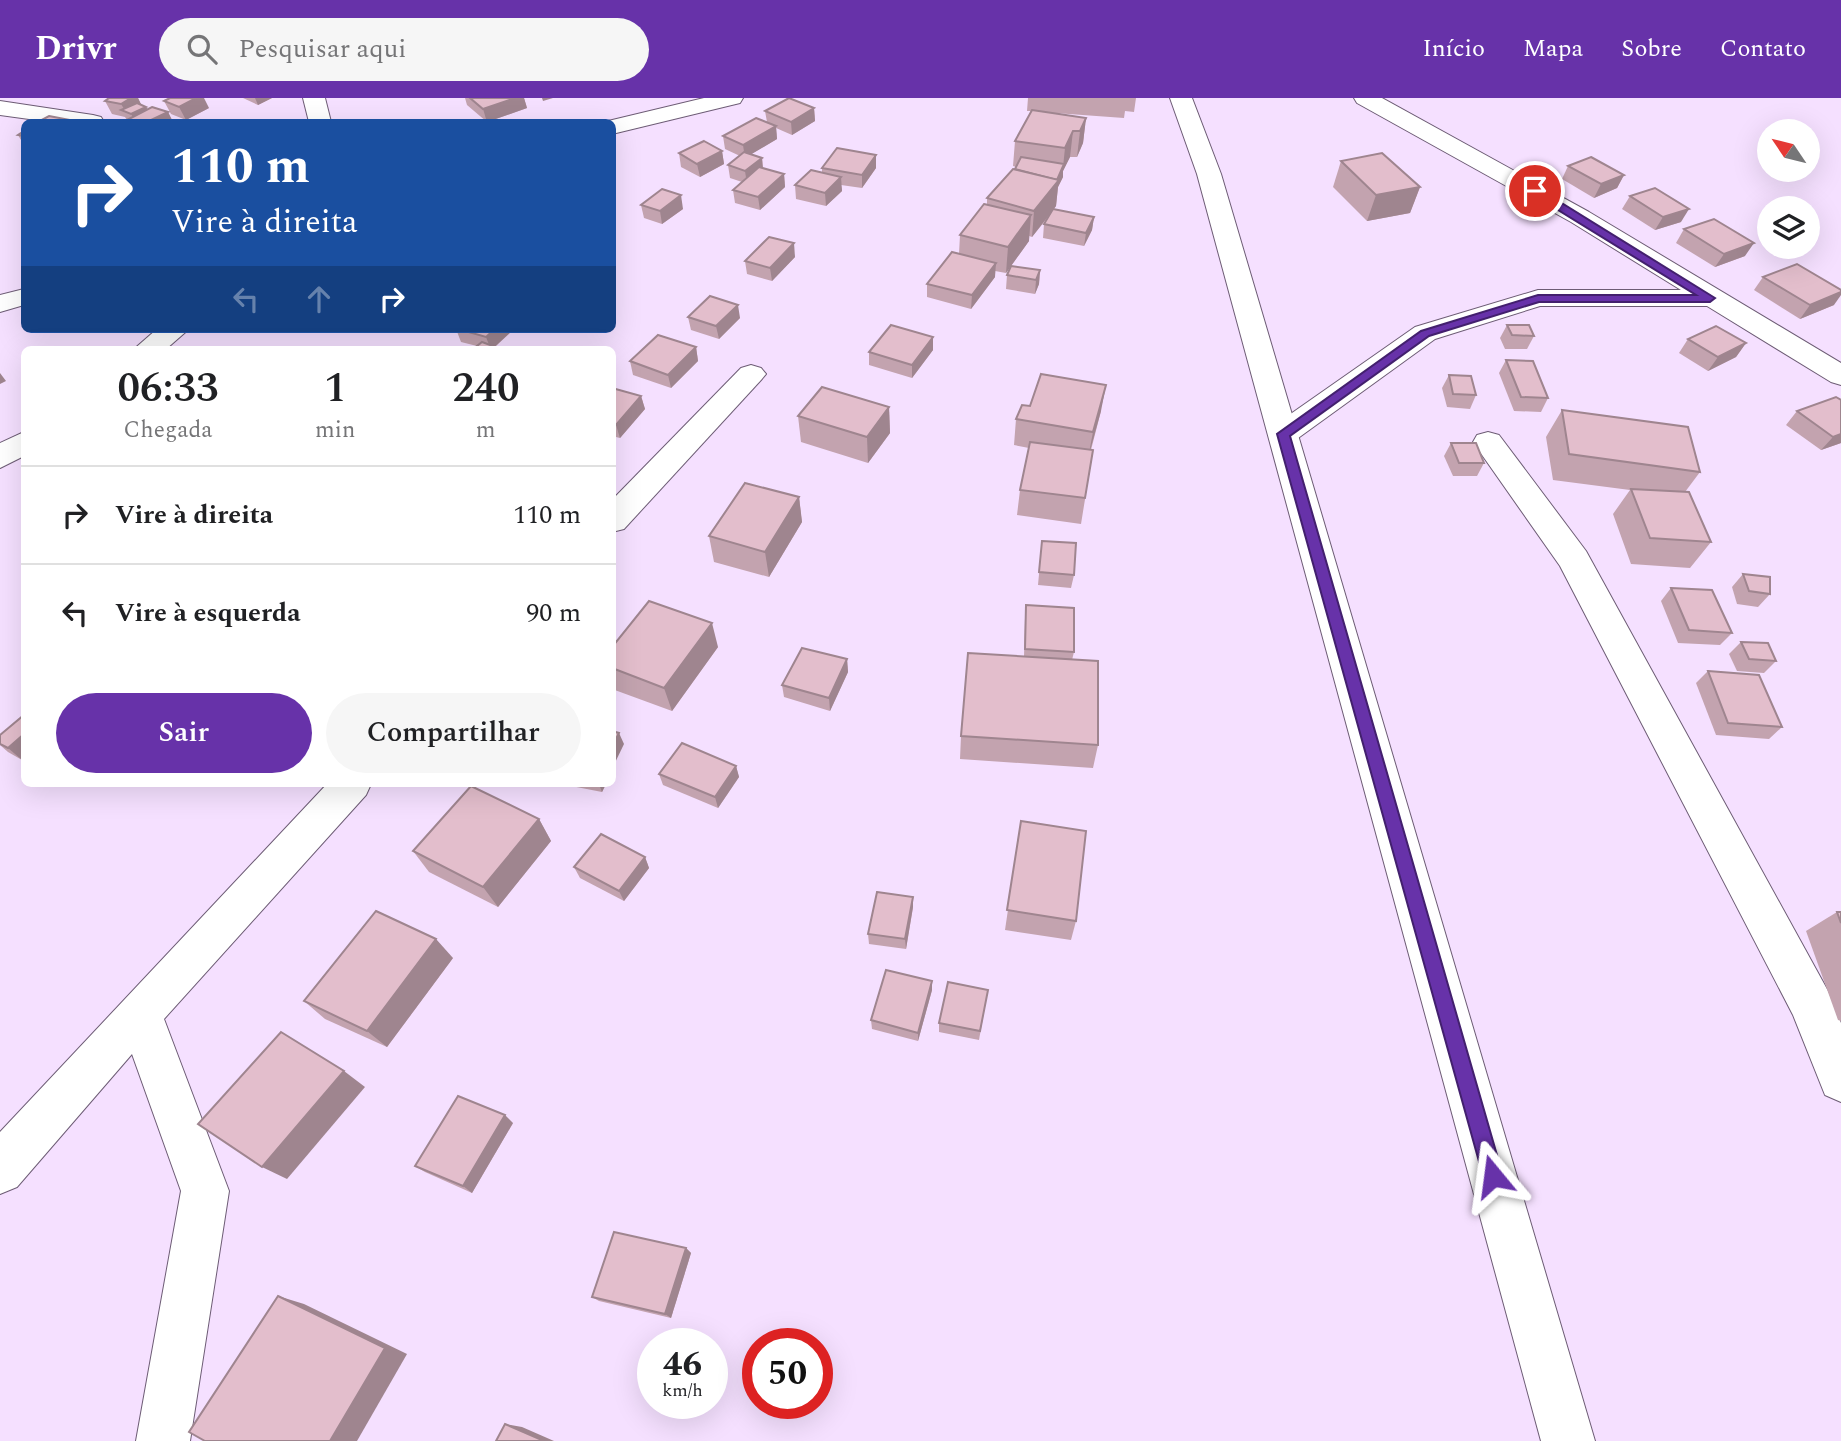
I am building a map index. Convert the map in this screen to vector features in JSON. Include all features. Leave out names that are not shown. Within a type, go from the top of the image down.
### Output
[{"type":"street","points":[[314,98],[319,119]]},
{"type":"street","points":[[616,126],[732,98]]},
{"type":"street","points":[[1181,98],[1209,174],[1568,1441]]},
{"type":"street","points":[[1365,98],[1580,217],[1841,376]]},
{"type":"street","points":[[0,108],[73,119]]},
{"type":"street","points":[[0,304],[21,298]]},
{"type":"street","points":[[1283,434],[1425,333],[1538,298],[1710,298]]},
{"type":"street","points":[[152,346],[170,333]]},
{"type":"street","points":[[616,517],[751,374]]},
{"type":"street","points":[[1488,442],[1574,560],[1812,1006],[1841,1079]]},
{"type":"street","points":[[0,458],[21,444]]},
{"type":"street","points":[[0,1170],[33,1129],[349,787]]},
{"type":"street","points":[[140,1013],[205,1191],[163,1441]]},
{"type":"building","points":[[109,98],[131,98],[121,104],[105,101]]},
{"type":"building","points":[[170,98],[196,98],[179,107],[164,101]]},
{"type":"building","points":[[470,98],[515,98],[483,109]]},
{"type":"building","points":[[789,98],[814,108],[791,122],[765,111]]},
{"type":"building","points":[[137,103],[146,107],[131,114],[121,110]]},
{"type":"building","points":[[152,107],[168,112],[153,119],[129,119]]},
{"type":"building","points":[[1032,110],[1086,118],[1080,131],[1073,131],[1065,148],[1015,141]]},
{"type":"building","points":[[49,116],[64,119],[44,119]]},
{"type":"building","points":[[756,118],[776,126],[743,145],[723,136]]},
{"type":"building","points":[[704,141],[722,151],[697,164],[679,153]]},
{"type":"building","points":[[837,148],[876,155],[862,175],[822,168]]},
{"type":"building","points":[[744,152],[762,158],[745,171],[728,165]]},
{"type":"building","points":[[1382,153],[1420,187],[1376,195],[1341,161]]},
{"type":"building","points":[[1021,157],[1064,164],[1057,180],[1015,169]]},
{"type":"building","points":[[1591,157],[1624,175],[1601,184],[1568,166]]},
{"type":"building","points":[[759,167],[784,174],[758,197],[733,190]]},
{"type":"building","points":[[1013,169],[1059,180],[1034,211],[987,198]]},
{"type":"building","points":[[811,170],[841,177],[825,193],[795,185]]},
{"type":"building","points":[[1655,188],[1689,209],[1663,217],[1630,196]]},
{"type":"building","points":[[662,189],[681,195],[660,211],[641,205]]},
{"type":"building","points":[[984,204],[1031,215],[1008,247],[960,235]]},
{"type":"building","points":[[1053,209],[1094,217],[1086,233],[1044,224]]},
{"type":"building","points":[[1714,219],[1754,243],[1724,254],[1684,229]]},
{"type":"building","points":[[769,237],[794,243],[770,268],[745,261]]},
{"type":"building","points":[[952,252],[996,263],[972,295],[927,284]]},
{"type":"building","points":[[1797,264],[1841,292],[1810,305],[1763,277]]},
{"type":"building","points":[[1011,266],[1040,270],[1036,280],[1007,275]]},
{"type":"building","points":[[710,296],[738,305],[716,326],[688,317]]},
{"type":"building","points":[[891,325],[933,337],[912,365],[869,352]]},
{"type":"building","points":[[1507,325],[1529,325],[1534,336],[1512,335]]},
{"type":"building","points":[[1716,326],[1746,343],[1718,357],[1688,339]]},
{"type":"building","points":[[472,333],[490,333],[486,337]]},
{"type":"building","points":[[658,335],[696,347],[668,375],[630,361]]},
{"type":"building","points":[[482,342],[493,346],[477,346]]},
{"type":"building","points":[[1506,360],[1533,361],[1548,398],[1521,397]]},
{"type":"building","points":[[1041,374],[1106,385],[1093,432],[1016,419],[1022,405],[1030,406]]},
{"type":"building","points":[[1449,375],[1471,376],[1476,395],[1453,394]]},
{"type":"building","points":[[822,387],[889,407],[867,437],[798,416]]},
{"type":"building","points":[[616,389],[641,396],[616,425]]},
{"type":"building","points":[[1836,397],[1841,400],[1841,434],[1833,437],[1797,411]]},
{"type":"building","points":[[1562,410],[1688,427],[1700,472],[1569,454]]},
{"type":"building","points":[[1030,442],[1093,450],[1085,498],[1020,490]]},
{"type":"building","points":[[1451,443],[1476,443],[1484,463],[1459,463]]},
{"type":"building","points":[[745,483],[799,497],[765,552],[709,536]]},
{"type":"building","points":[[1631,489],[1689,492],[1711,542],[1650,538]]},
{"type":"building","points":[[1042,541],[1076,543],[1074,575],[1039,572]]},
{"type":"building","points":[[1743,574],[1770,577],[1770,594],[1749,591]]},
{"type":"building","points":[[1671,588],[1712,590],[1732,633],[1689,630]]},
{"type":"building","points":[[649,601],[712,623],[664,688],[616,670],[616,642]]},
{"type":"building","points":[[1026,605],[1074,608],[1074,652],[1025,649]]},
{"type":"building","points":[[1741,642],[1768,643],[1776,661],[1749,659]]},
{"type":"building","points":[[802,648],[847,659],[829,698],[782,685]]},
{"type":"building","points":[[968,653],[1098,661],[1098,745],[961,736]]},
{"type":"building","points":[[1708,671],[1759,675],[1782,727],[1728,723]]},
{"type":"building","points":[[21,718],[21,737],[8,748],[0,744],[0,735]]},
{"type":"building","points":[[682,743],[736,766],[715,797],[659,774]]},
{"type":"building","points":[[470,787],[539,819],[483,887],[413,851]]},
{"type":"building","points":[[1021,821],[1086,831],[1076,921],[1007,910]]},
{"type":"building","points":[[601,834],[645,857],[619,891],[574,867]]},
{"type":"building","points":[[877,892],[913,897],[905,939],[868,934]]},
{"type":"building","points":[[376,911],[436,939],[367,1031],[304,1001]]},
{"type":"building","points":[[886,970],[932,981],[918,1033],[871,1020]]},
{"type":"building","points":[[948,982],[988,990],[980,1031],[939,1023]]},
{"type":"building","points":[[281,1032],[344,1071],[262,1167],[198,1124]]},
{"type":"building","points":[[458,1096],[505,1115],[463,1186],[415,1166]]},
{"type":"building","points":[[614,1232],[686,1248],[665,1314],[592,1297]]},
{"type":"building","points":[[278,1296],[385,1348],[330,1441],[205,1441],[189,1432]]},
{"type":"building","points":[[505,1424],[544,1441],[496,1441]]},
{"type":"route","points":[[1493,1176],[1283,434],[1425,333],[1538,298],[1644,301],[1710,298],[1535,191]]}]
